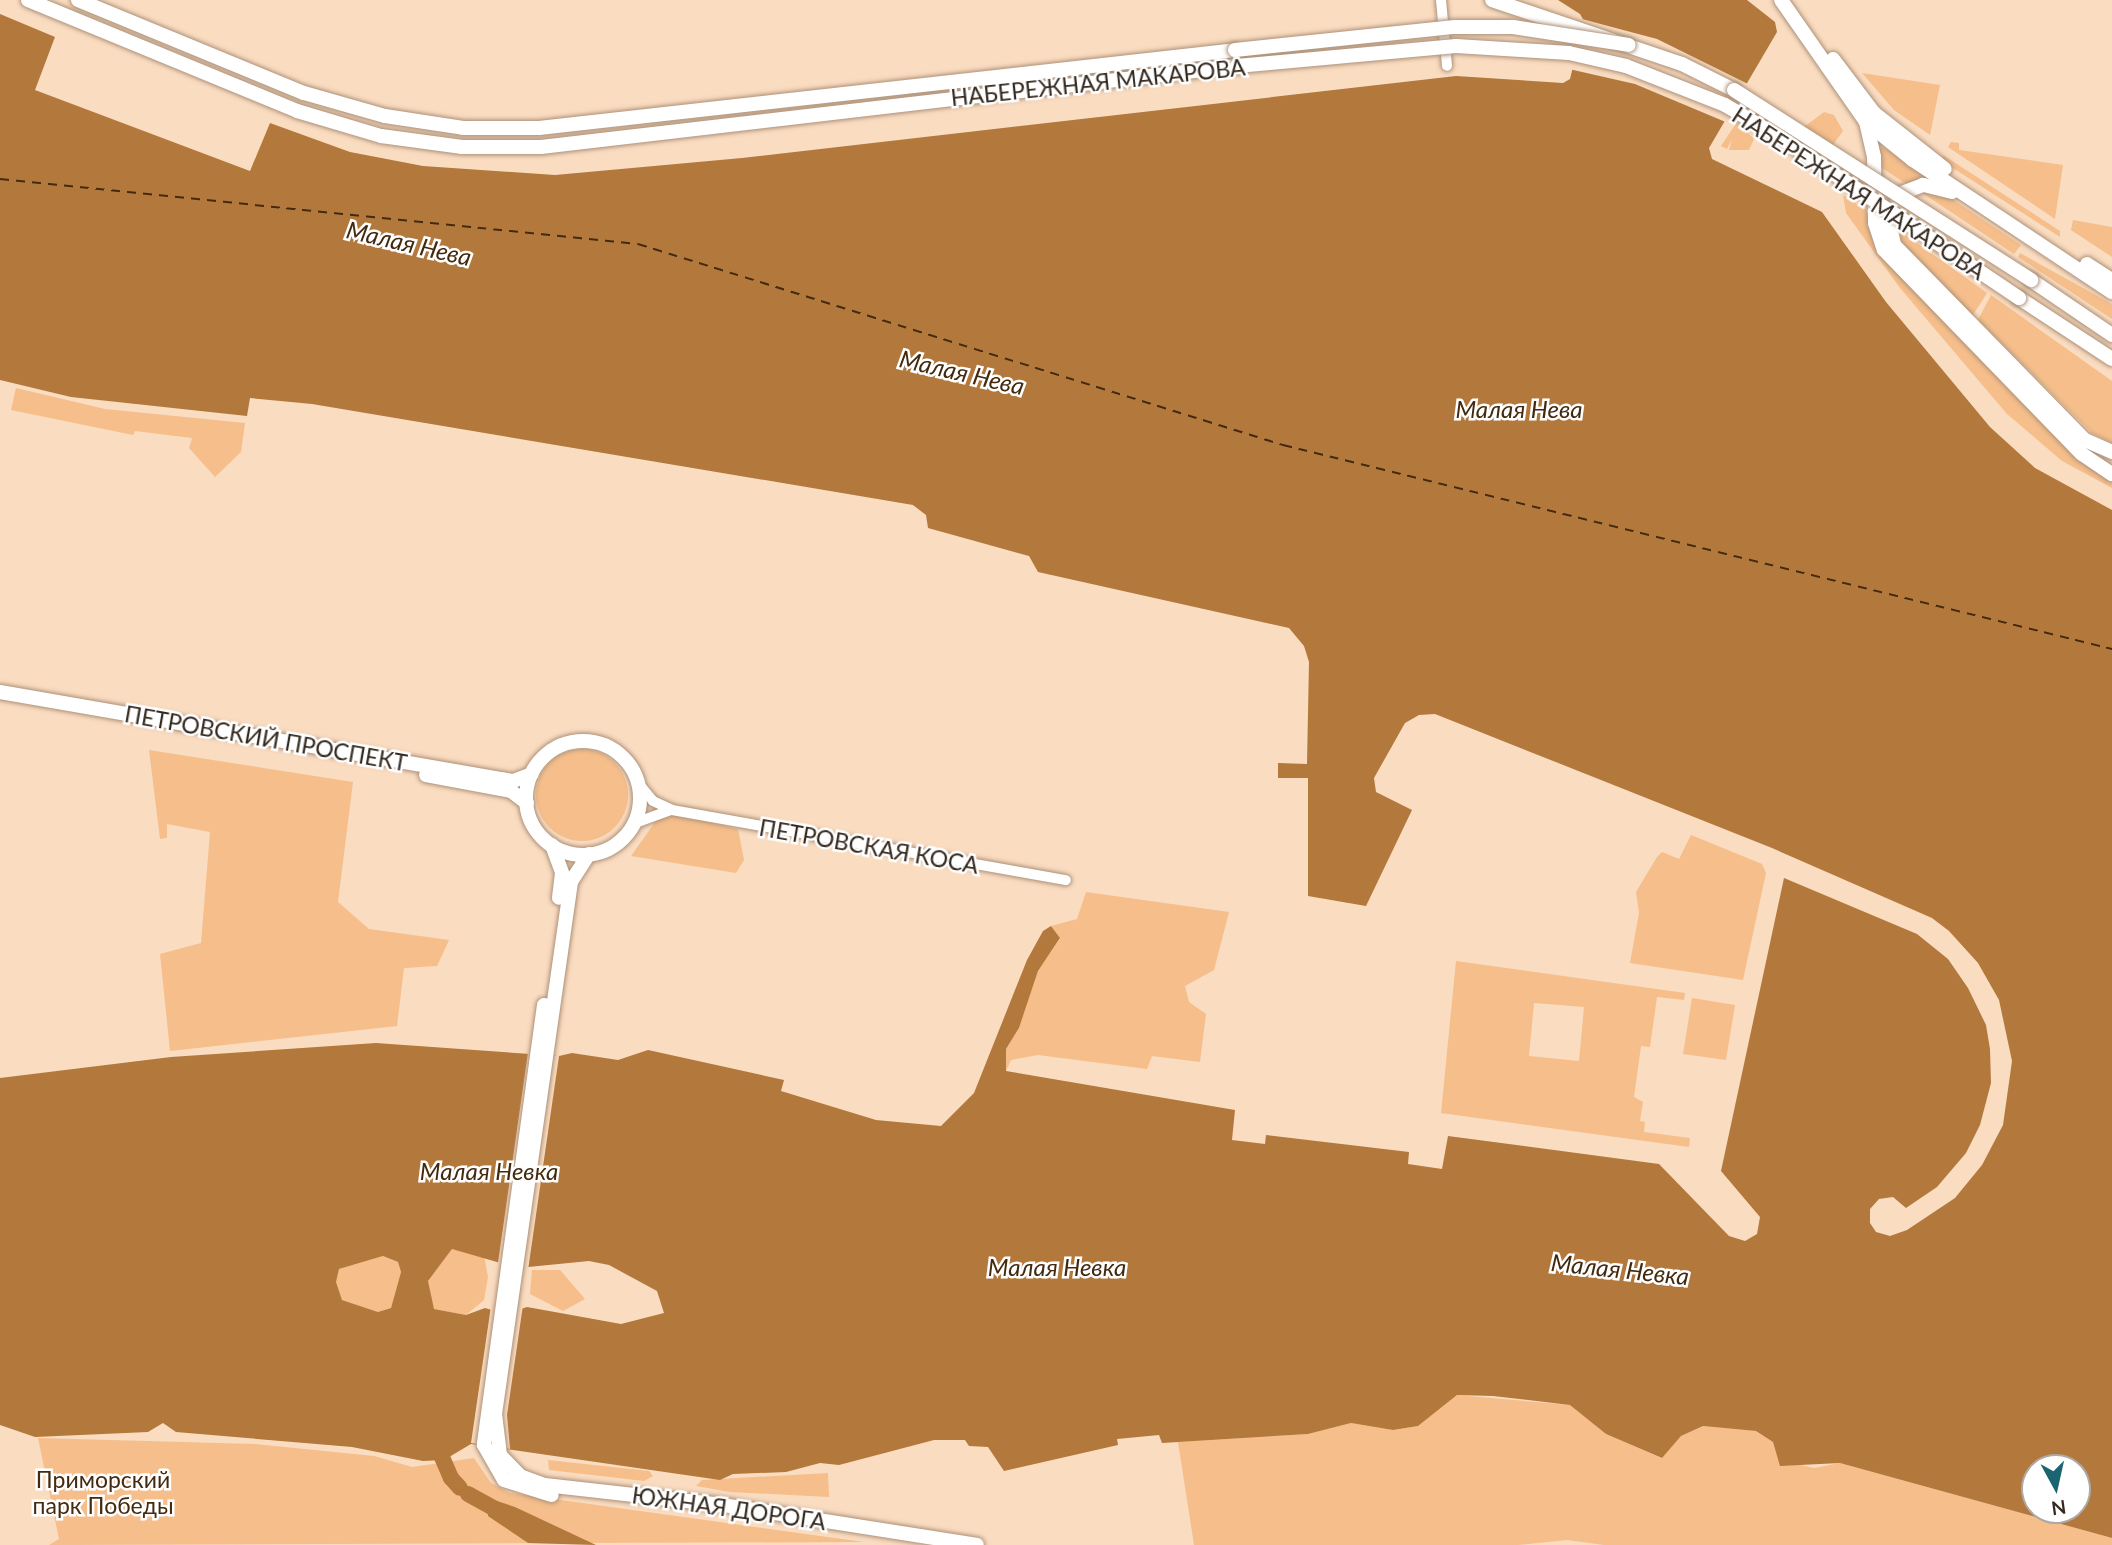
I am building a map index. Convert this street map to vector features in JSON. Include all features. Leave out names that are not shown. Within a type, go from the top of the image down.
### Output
[{"type":"main road","name":"НАБЕРЕЖНАЯ МАКАРОВА","points":[[28,0],[342,126],[427,144],[499,148],[1237,66],[1456,46],[1569,53],[1626,66],[1687,88],[1782,138],[2112,359]]},
{"type":"main road","name":"НАБЕРЕЖНАЯ МАКАРОВА","points":[[78,0],[347,107],[430,124],[499,129],[1455,27],[1513,27],[1629,45],[1734,90],[2112,335]]},
{"type":"main road","points":[[1492,0],[1629,45]]},
{"type":"main road","points":[[1781,0],[1866,122],[1972,199],[2112,292]]},
{"type":"main road","points":[[1793,0],[1846,77],[1897,135],[2112,280]]},
{"type":"main road","points":[[1866,122],[1875,165],[1875,223],[1884,250],[2082,454],[2112,474]]},
{"type":"main road","points":[[1972,199],[1940,187],[1911,188],[1902,193],[1888,218],[1894,245],[2085,440],[2112,452]]},
{"type":"main road","points":[[2068,330],[2077,345],[2112,368]]},
{"type":"main road","name":"ПЕТРОВСКИЙ ПРОСПЕКТ","points":[[0,692],[513,780],[532,774]]},
{"type":"main road","name":"ПЕТРОВСКИЙ ПРОСПЕКТ","points":[[0,701],[511,791],[527,803]]},
{"type":"main road","points":[[490,1446],[542,1054],[562,873],[552,845],[535,827],[527,803],[532,774],[555,749],[589,741],[620,754],[638,783],[640,803],[635,823],[616,844],[589,854],[552,845]]},
{"type":"main road","points":[[542,1054],[571,882],[589,854]]},
{"type":"main road","name":"ЮЖНАЯ ДОРОГА","points":[[490,1446],[497,1473],[528,1491],[922,1545]]},
{"type":"main road","name":"ЮЖНАЯ ДОРОГА","points":[[490,1446],[511,1470],[545,1485],[723,1505],[977,1545]]},
{"type":"street","points":[[1441,0],[1447,66]]},
{"type":"street","name":"ПЕТРОВСКАЯ КОСА","points":[[638,783],[653,800],[672,810],[1066,880]]},
{"type":"street","name":"ПЕТРОВСКАЯ КОСА","points":[[635,823],[672,810]]},
{"type":"green space","points":[[1862,73],[1940,85],[1930,135],[1894,110]]},
{"type":"green space","points":[[1824,112],[1834,115],[1843,131],[1827,153],[1800,130]]},
{"type":"green space","points":[[1737,122],[1754,139],[1749,150],[1729,150],[1732,139],[1727,149],[1721,146]]},
{"type":"green space","points":[[1951,142],[1959,143],[1959,150],[2063,165],[2055,219],[1948,147]]},
{"type":"green space","points":[[1883,147],[1931,180],[1908,185],[1879,166],[1878,149]]},
{"type":"green space","points":[[1943,155],[2060,231],[2060,237],[1942,161]]},
{"type":"green space","points":[[1918,190],[1952,199],[2021,245],[2014,254]]},
{"type":"green space","points":[[1843,195],[1870,213],[1888,263],[2079,458],[2112,479],[2112,488],[2062,461],[2007,414],[1900,288],[1846,213]]},
{"type":"green space","points":[[2073,220],[2112,227],[2112,257],[2071,230]]},
{"type":"green space","points":[[1893,226],[1987,293],[1971,318],[1904,251]]},
{"type":"green space","points":[[2020,253],[2112,304],[2112,319],[2018,257]]},
{"type":"green space","points":[[1991,295],[2112,381],[2112,443],[2092,433],[1978,320]]},
{"type":"green space","points":[[16,388],[105,409],[245,423],[241,452],[215,477],[189,448],[192,438],[135,431],[133,435],[11,410]]},
{"type":"green space","points":[[582,749],[599,753],[614,763],[624,778],[628,795],[624,812],[614,827],[599,837],[582,841],[565,837],[550,827],[540,812],[536,795],[540,778],[550,763],[565,753]]},
{"type":"green space","points":[[149,750],[353,782],[338,902],[369,929],[449,940],[437,966],[404,968],[397,1026],[170,1051],[160,954],[201,943],[210,832],[167,824],[167,838],[160,839]]},
{"type":"green space","points":[[668,813],[738,829],[744,860],[736,873],[631,856],[658,818]]},
{"type":"green space","points":[[1691,835],[1762,864],[1766,873],[1743,980],[1630,963],[1639,913],[1636,892],[1657,857],[1662,852],[1679,859]]},
{"type":"green space","points":[[1086,892],[1229,912],[1214,970],[1185,986],[1189,1002],[1206,1014],[1200,1062],[1152,1056],[1147,1069],[1038,1055],[1011,1060],[1006,1071],[1006,1049],[1019,1028],[1038,971],[1060,939],[1051,926],[1077,919]]},
{"type":"green space","points":[[1456,961],[1685,993],[1684,1000],[1657,997],[1650,1047],[1641,1046],[1634,1097],[1643,1102],[1640,1121],[1645,1122],[1644,1132],[1690,1138],[1689,1147],[1441,1113]],"holes":[[[1534,1003],[1584,1007],[1579,1061],[1529,1056]]]},
{"type":"green space","points":[[1692,998],[1735,1005],[1726,1060],[1683,1054]]},
{"type":"green space","points":[[452,1249],[484,1255],[488,1277],[484,1300],[466,1315],[434,1309],[430,1301],[428,1281]]},
{"type":"green space","points":[[383,1256],[398,1262],[401,1272],[391,1308],[378,1312],[342,1300],[335,1282],[339,1269]]},
{"type":"green space","points":[[532,1270],[560,1270],[585,1299],[563,1311],[530,1294]]},
{"type":"green space","points":[[1457,1395],[1571,1405],[1606,1434],[1661,1458],[1681,1436],[1703,1426],[1756,1431],[1773,1442],[1779,1460],[1814,1468],[1840,1463],[2021,1513],[2021,1524],[2061,1524],[2112,1538],[2112,1545],[1604,1545],[1567,1540],[1518,1545],[1194,1545],[1178,1442],[1308,1434],[1351,1423],[1393,1430],[1418,1426]]},
{"type":"green space","name":"Приморский парк Победы","points":[[38,1438],[255,1444],[374,1456],[412,1467],[474,1458],[491,1483],[510,1493],[864,1542],[49,1545],[59,1539]]},
{"type":"green space","points":[[548,1460],[649,1471],[653,1476],[644,1481],[549,1470]]},
{"type":"green space","points":[[828,1473],[829,1497],[730,1492],[696,1486],[702,1480]]},
{"type":"water","points":[[1558,0],[1747,0],[1775,22],[1777,32],[1709,148],[1712,159],[1822,212],[1886,302],[1990,427],[2035,468],[2112,510],[2112,1538],[2061,1524],[2091,1524],[2091,1454],[2021,1454],[2021,1513],[1840,1463],[1780,1466],[1773,1442],[1756,1431],[1703,1426],[1681,1436],[1662,1458],[1606,1434],[1570,1405],[1493,1396],[1457,1395],[1418,1426],[1393,1430],[1351,1423],[1308,1434],[1162,1443],[1159,1435],[1117,1439],[1118,1445],[1004,1471],[988,1447],[969,1446],[965,1440],[934,1440],[839,1465],[820,1463],[786,1472],[733,1474],[720,1480],[471,1444],[444,1460],[423,1461],[352,1447],[176,1432],[163,1423],[148,1432],[35,1437],[0,1425],[0,1078],[171,1057],[376,1043],[559,1056],[572,1053],[618,1060],[648,1050],[784,1080],[781,1091],[876,1120],[941,1126],[974,1093],[1027,960],[1043,931],[1051,926],[1060,938],[1038,971],[1019,1028],[1006,1049],[1006,1071],[1235,1110],[1232,1140],[1265,1144],[1266,1135],[1409,1152],[1408,1164],[1442,1169],[1448,1136],[1659,1164],[1729,1236],[1745,1241],[1757,1234],[1760,1217],[1721,1171],[1784,878],[1917,934],[1948,959],[1968,988],[1986,1025],[1990,1049],[1991,1083],[1980,1125],[1966,1153],[1937,1187],[1906,1208],[1893,1197],[1879,1199],[1870,1209],[1870,1223],[1876,1232],[1890,1236],[1907,1230],[1955,1198],[1982,1165],[2003,1125],[2012,1061],[1999,1000],[1978,963],[1949,931],[1932,918],[1772,848],[1435,714],[1419,715],[1405,723],[1374,778],[1376,792],[1412,810],[1366,906],[1308,896],[1308,778],[1278,778],[1278,763],[1307,764],[1309,662],[1304,646],[1289,628],[1038,572],[1029,556],[928,528],[926,515],[913,505],[312,404],[250,398],[247,416],[71,397],[0,380],[0,14],[55,37],[35,90],[250,171],[270,123],[350,152],[423,166],[555,175],[742,158],[1456,76],[1563,83],[1570,79],[1584,21],[1580,14]],"holes":[[[452,1249],[518,1268],[589,1261],[609,1265],[657,1291],[664,1313],[621,1324],[527,1307],[505,1314],[485,1308],[466,1315],[434,1309],[428,1281]],[[383,1256],[398,1262],[401,1272],[391,1308],[378,1312],[342,1300],[336,1282],[339,1269]]]},
{"type":"water","points":[[497,1501],[596,1545],[528,1543],[488,1516],[487,1505]]},
{"type":"pier","points":[[1578,18],[1657,39],[1750,85],[1728,123],[1635,84],[1569,69]]},
{"type":"pier","points":[[528,1053],[559,1056],[528,1270],[518,1271],[498,1263]]},
{"type":"pier","points":[[523,1305],[507,1415],[510,1449],[471,1443],[491,1306],[505,1311]]},
{"type":"waterway","points":[[435,1441],[451,1478],[460,1488]]},
{"type":"waterway","points":[[468,1494],[506,1515]]},
{"type":"ferry route","points":[[0,179],[638,244],[1283,445],[2112,649]]},
{"type":"water label","name":"Малая Нева","points":[[409,243]]},
{"type":"water label","name":"Малая Нева","points":[[962,372]]},
{"type":"water label","name":"Малая Нева","points":[[1519,409]]},
{"type":"water label","name":"Малая Невка","points":[[489,1171]]},
{"type":"water label","name":"Малая Невка","points":[[1057,1267]]},
{"type":"water label","name":"Малая Невка","points":[[1620,1269]]}]
